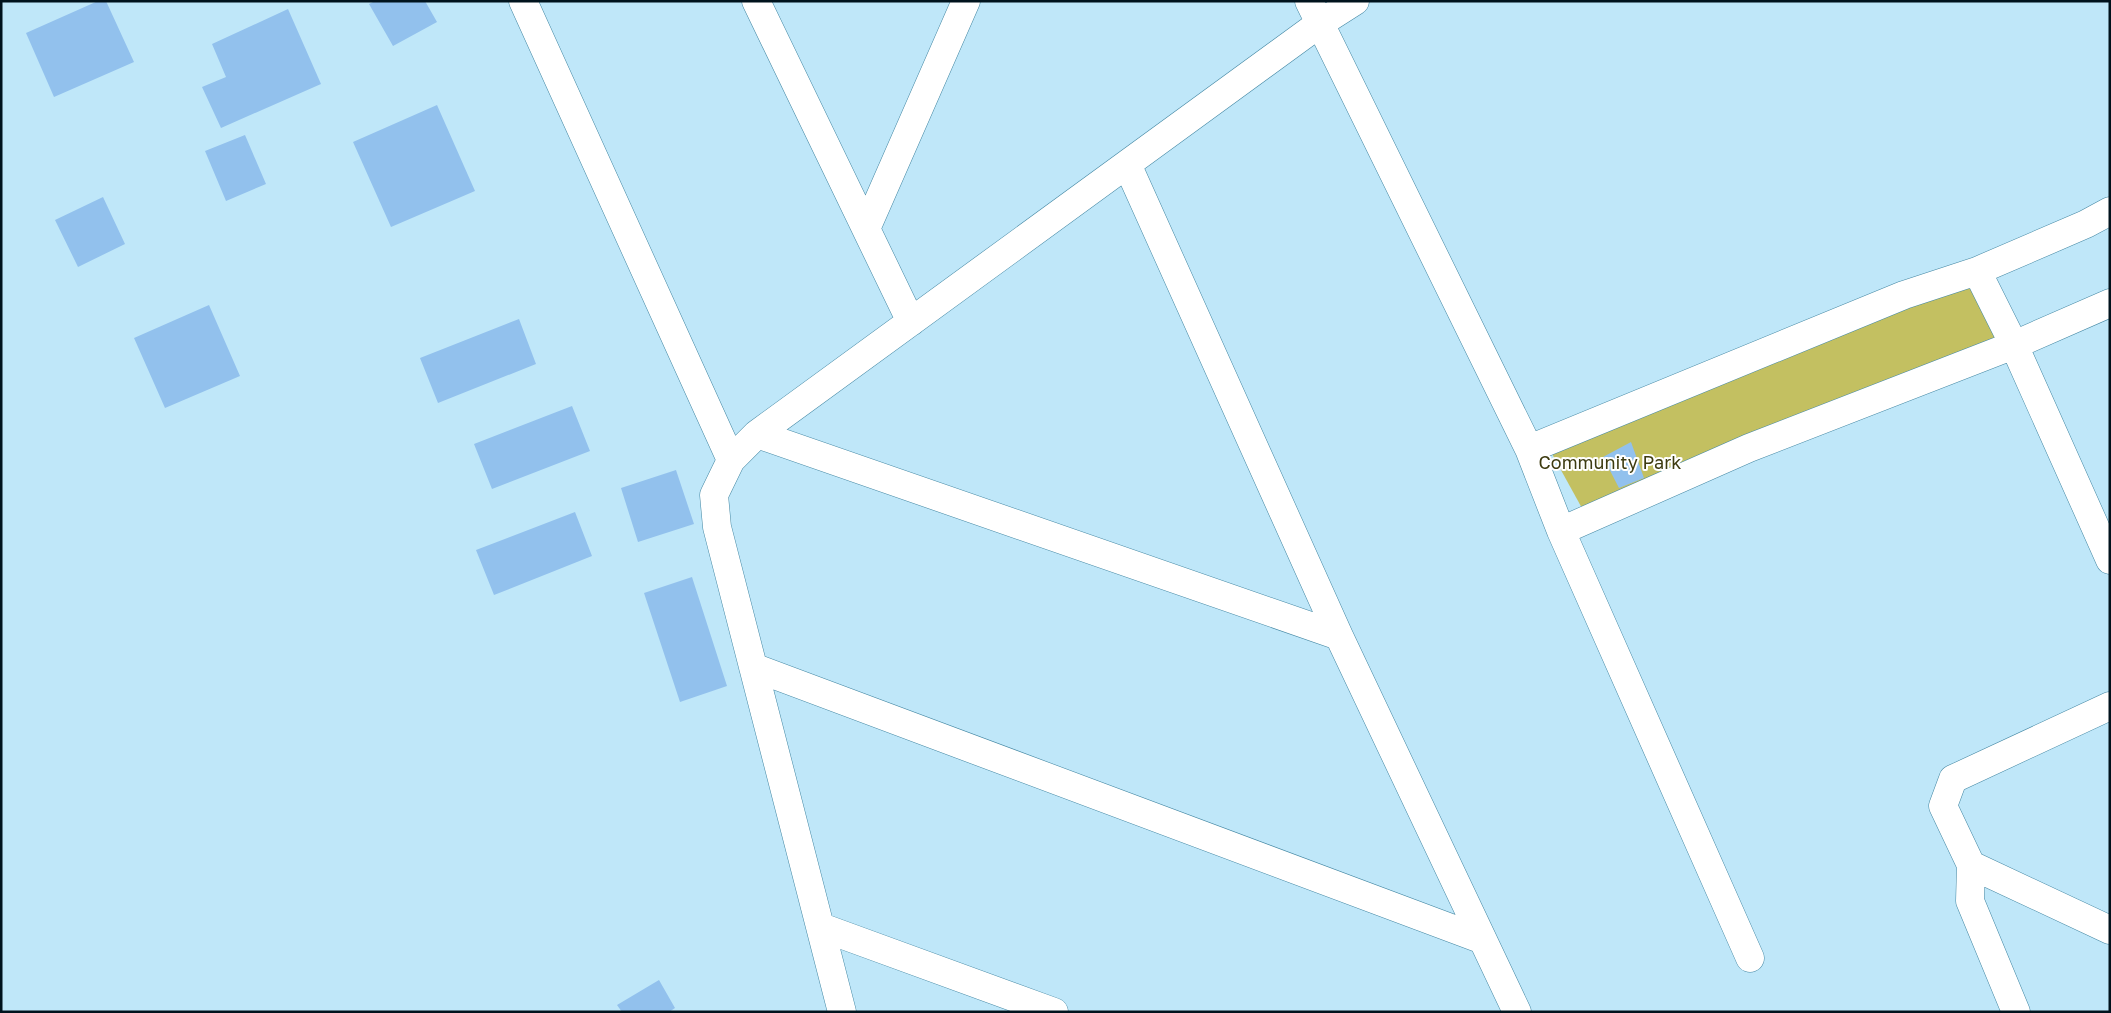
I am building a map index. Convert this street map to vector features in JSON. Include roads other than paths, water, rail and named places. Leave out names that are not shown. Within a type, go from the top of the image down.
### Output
[{"type":"street","points":[[522,1],[731,460]]},
{"type":"street","points":[[756,1],[912,322]]},
{"type":"street","points":[[866,229],[966,1]]},
{"type":"street","points":[[842,1012],[717,527],[714,495],[731,460],[757,434],[1127,164],[1314,13],[1355,1]]},
{"type":"street","points":[[1314,13],[1529,449],[1561,531],[1750,958]]},
{"type":"street","points":[[1127,164],[1339,636],[1518,1012]]},
{"type":"street","points":[[1529,449],[1904,294],[1977,271],[2086,224],[2110,211]]},
{"type":"street","points":[[1977,271],[2014,345],[2110,560]]},
{"type":"street","points":[[1561,531],[1750,448],[2014,345],[2110,303]]},
{"type":"street","points":[[757,434],[1339,636]]},
{"type":"street","points":[[753,667],[1483,940]]},
{"type":"street","points":[[2016,1012],[1970,901],[1971,865],[1943,806],[1953,779],[2110,706]]},
{"type":"street","points":[[1971,865],[2110,930]]},
{"type":"street","points":[[821,927],[1054,1012]]},
{"type":"park label","name":"Community Park","points":[[1610,462]]}]
